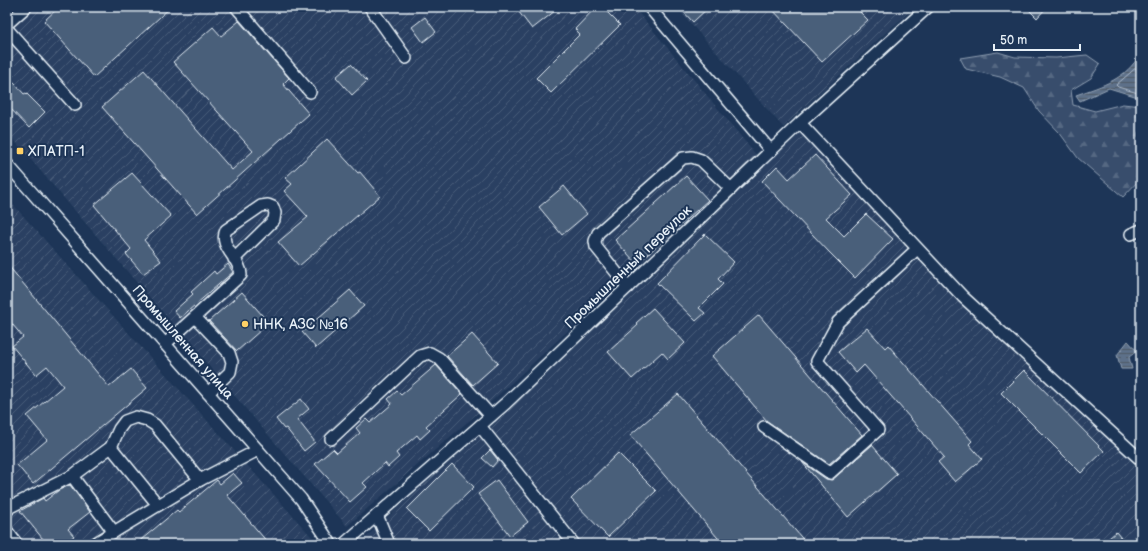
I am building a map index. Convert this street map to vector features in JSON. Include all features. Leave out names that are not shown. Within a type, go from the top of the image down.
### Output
[{"type":"street","points":[[7,24],[26,7]]},
{"type":"street","points":[[236,7],[310,92]]},
{"type":"street","points":[[370,7],[406,58]]},
{"type":"street","points":[[649,7],[771,151]]},
{"type":"street","name":"Промышленный переулок","points":[[344,544],[356,539],[377,516],[491,416],[800,123],[928,7]]},
{"type":"street","points":[[7,28],[76,105]]},
{"type":"street","points":[[800,123],[962,297],[1141,460]]},
{"type":"street","points":[[628,287],[596,247],[595,241],[598,233],[683,158],[692,157],[700,160],[730,189]]},
{"type":"street","name":"Промышленная улица","points":[[7,164],[301,499],[331,544]]},
{"type":"street","points":[[165,344],[241,275],[241,271],[224,242],[226,230],[260,206],[268,205],[273,207],[275,213],[274,220],[234,259]]},
{"type":"street","points":[[764,427],[830,473],[878,430],[817,361],[838,322],[917,249]]},
{"type":"street","points":[[195,318],[229,353],[232,362],[230,372],[208,393]]},
{"type":"street","points":[[331,440],[420,356],[430,353],[439,358],[491,416]]},
{"type":"street","points":[[7,511],[10,507],[72,476],[111,447],[119,429],[125,421],[136,417],[147,420],[155,425],[200,480]]},
{"type":"street","points":[[480,426],[574,544]]},
{"type":"street","points":[[111,447],[158,505]]},
{"type":"street","points":[[94,544],[200,480],[258,450]]},
{"type":"street","points":[[72,476],[114,532]]},
{"type":"street","points":[[377,516],[389,544]]},
{"type":"street","points":[[7,531],[17,544]]},
{"type":"shaded area","points":[[7,7],[641,7],[637,11],[757,156],[494,399],[347,526],[7,132]]},
{"type":"shaded area","points":[[676,7],[914,7],[783,127]]},
{"type":"shaded area","points":[[801,132],[1132,462],[1141,476],[1141,544],[360,543]]},
{"type":"shaded area","points":[[7,198],[318,544],[7,544]]},
{"type":"green space","points":[[998,52],[1015,57],[1056,58],[1087,55],[1100,64],[1091,78],[1071,90],[1073,105],[1095,111],[1123,104],[1141,106],[1141,178],[1123,197],[1078,158],[1059,132],[1039,111],[1024,88],[1000,77],[966,69],[960,58]]},
{"type":"water","points":[[1141,53],[1141,98],[1109,88],[1080,101],[1076,95],[1121,76],[1135,62]]},
{"type":"water","points":[[1128,341],[1137,351],[1129,357],[1132,369],[1121,369],[1117,355]]},
{"type":"building","points":[[59,7],[171,7],[94,77],[44,21]]},
{"type":"building","points":[[515,7],[560,7],[532,29]]},
{"type":"building","points":[[596,7],[602,7],[620,25],[551,93],[536,78],[580,34],[575,29]]},
{"type":"building","points":[[679,7],[709,7],[693,22]]},
{"type":"building","points":[[770,7],[855,7],[868,20],[822,62]]},
{"type":"building","points":[[1026,7],[1047,7],[1037,18]]},
{"type":"building","points":[[425,17],[436,32],[423,42],[412,27]]},
{"type":"building","points":[[239,21],[289,78],[283,84],[309,114],[197,214],[102,107],[144,70],[232,170],[253,151],[173,62],[213,27],[221,36]]},
{"type":"building","points":[[351,64],[367,81],[352,95],[336,77]]},
{"type":"building","points":[[7,75],[24,94],[26,93],[45,112],[29,128],[7,105]]},
{"type":"building","points":[[327,139],[358,173],[360,172],[380,196],[299,266],[278,242],[308,217],[284,191],[292,184],[285,178]]},
{"type":"building","points":[[815,155],[852,195],[826,218],[844,236],[866,214],[893,239],[855,278],[762,181],[777,166],[789,179]]},
{"type":"building","points":[[132,173],[171,216],[144,240],[161,261],[143,274],[126,254],[131,249],[94,205]]},
{"type":"building","points":[[686,176],[708,200],[637,264],[615,240]]},
{"type":"building","points":[[564,186],[587,214],[562,235],[539,207]]},
{"type":"building","points":[[705,234],[734,262],[718,279],[723,284],[699,308],[705,313],[696,321],[657,283]]},
{"type":"building","points":[[7,264],[109,387],[131,369],[147,388],[33,484],[17,465],[47,440],[27,416],[63,386],[47,366],[36,375],[12,346],[23,337],[7,318]]},
{"type":"building","points":[[228,264],[233,272],[180,318],[174,311],[193,294],[191,292],[214,271],[216,274]]},
{"type":"building","points":[[350,290],[364,306],[316,348],[302,332]]},
{"type":"building","points":[[242,292],[269,323],[237,351],[209,321]]},
{"type":"building","points":[[653,308],[685,343],[668,359],[662,352],[632,379],[608,352],[638,325],[636,323]]},
{"type":"building","points":[[759,315],[862,435],[829,464],[767,421],[712,356]]},
{"type":"building","points":[[867,328],[885,348],[888,345],[972,441],[969,444],[982,459],[955,482],[938,462],[944,457],[864,365],[856,373],[838,352]]},
{"type":"building","points":[[472,334],[498,363],[473,385],[447,356]]},
{"type":"building","points":[[436,365],[462,394],[426,426],[430,430],[420,439],[417,435],[396,453],[399,457],[388,467],[385,463],[363,483],[367,487],[350,502],[315,464],[333,449],[337,453],[360,433],[356,428],[366,419],[370,423],[392,404],[388,399],[397,391],[401,395]]},
{"type":"building","points":[[1024,370],[1104,451],[1081,473],[1001,393]]},
{"type":"building","points":[[678,394],[807,544],[723,544],[630,435]]},
{"type":"building","points":[[301,399],[309,409],[297,419],[315,442],[304,451],[286,428],[284,429],[276,419]]},
{"type":"building","points":[[872,445],[897,474],[848,517],[802,462],[826,479],[832,480]]},
{"type":"building","points":[[490,450],[498,460],[492,467],[482,458]]},
{"type":"building","points":[[618,453],[656,491],[608,537],[571,499]]},
{"type":"building","points":[[452,464],[474,487],[429,531],[407,509]]},
{"type":"building","points":[[233,473],[242,483],[227,495],[269,544],[136,544],[177,510],[179,512],[217,480],[220,484]]},
{"type":"building","points":[[497,480],[528,522],[510,536],[478,494]]},
{"type":"building","points":[[70,485],[90,512],[68,529],[74,536],[64,544],[47,544],[20,511],[43,498],[45,501],[59,490]]},
{"type":"building","points":[[1116,532],[1126,544],[1102,544]]},
{"type":"place","name":"ХПАТП-1","points":[[20,151]]},
{"type":"place","name":"ННК, АЗС №16","points":[[245,324]]}]
